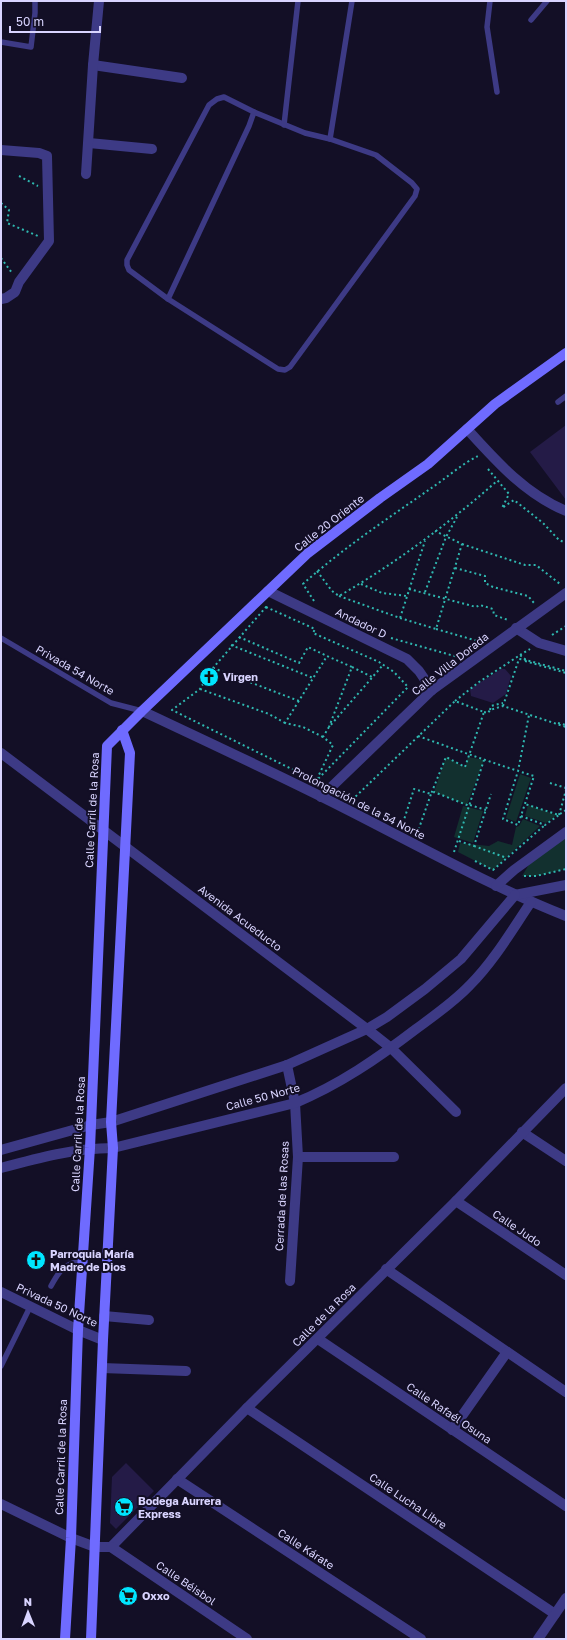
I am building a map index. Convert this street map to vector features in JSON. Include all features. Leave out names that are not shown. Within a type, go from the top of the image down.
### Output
[{"type":"main road","name":"Calle 20 Oriente","points":[[122,730],[308,553],[380,498],[428,464],[495,404],[566,353]]},
{"type":"main road","name":"Calle Carril de la Rosa","points":[[65,1639],[71,1538],[78,1330],[90,1148],[107,746],[122,730]]},
{"type":"main road","points":[[91,1639],[104,1316],[113,1148],[112,1122],[124,845],[130,753],[122,730]]},
{"type":"street","points":[[86,174],[99,1]]},
{"type":"street","points":[[93,65],[182,78]]},
{"type":"street","points":[[89,143],[152,149]]},
{"type":"street","points":[[1,150],[40,153],[47,156],[49,241],[11,295],[1,299]]},
{"type":"street","points":[[467,429],[501,466],[524,486],[558,508],[566,511]]},
{"type":"street","name":"Calle Villa Dorada","points":[[321,797],[432,690],[513,625],[563,589]]},
{"type":"street","name":"Andador D","points":[[268,592],[407,659],[419,671],[432,690]]},
{"type":"street","points":[[513,625],[539,644],[566,651]]},
{"type":"street","name":"Prolongación de la 54 Norte","points":[[142,711],[346,809],[496,886],[566,916]]},
{"type":"street","name":"Avenida Acueducto","points":[[1,753],[367,1029],[391,1048],[456,1112]]},
{"type":"street","points":[[496,886],[514,870],[566,832]]},
{"type":"street","points":[[515,895],[566,885]]},
{"type":"street","name":"Calle 50 Norte","points":[[1,1150],[91,1125],[112,1122],[287,1065],[367,1029],[388,1017],[461,959],[515,895]]},
{"type":"street","name":"Calle 50 Norte","points":[[1,1168],[31,1160],[90,1148],[113,1148],[295,1103],[322,1092],[391,1048],[448,1005],[470,985],[491,960],[531,902]]},
{"type":"street","name":"Cerrada de las Rosas","points":[[287,1065],[295,1103],[298,1157],[290,1281]]},
{"type":"street","name":"Calle de la Rosa","points":[[112,1547],[247,1408],[456,1201],[566,1088]]},
{"type":"street","points":[[522,1132],[566,1161]]},
{"type":"street","points":[[298,1157],[394,1157]]},
{"type":"street","name":"Calle Judo","points":[[456,1201],[566,1275]]},
{"type":"street","points":[[386,1269],[566,1392]]},
{"type":"street","name":"Privada 50 Norte","points":[[1,1292],[78,1330],[103,1340]]},
{"type":"street","points":[[104,1316],[149,1320]]},
{"type":"street","name":"Calle Rafaél Osuna","points":[[318,1339],[566,1506]]},
{"type":"street","points":[[452,1430],[507,1352]]},
{"type":"street","points":[[102,1368],[186,1372]]},
{"type":"street","name":"Calle Lucha Libre","points":[[247,1408],[555,1614]]},
{"type":"street","name":"Calle Kárate","points":[[177,1479],[421,1639]]},
{"type":"street","points":[[1,1504],[71,1538],[95,1547],[112,1547]]},
{"type":"street","name":"Calle Béisbol","points":[[112,1547],[247,1639]]},
{"type":"street","points":[[538,1639],[566,1598]]},
{"type":"lane","points":[[1,42],[31,47],[35,1]]},
{"type":"lane","points":[[284,125],[298,1]]},
{"type":"lane","points":[[330,139],[352,1]]},
{"type":"lane","points":[[490,1],[487,27],[497,92]]},
{"type":"lane","points":[[531,20],[547,1]]},
{"type":"lane","points":[[224,97],[254,112],[305,133],[330,139],[376,155],[412,183],[417,189],[415,196],[290,367],[285,370],[278,369],[168,299],[129,270],[126,265],[127,260],[209,105],[217,99],[224,97]]},
{"type":"lane","points":[[168,299],[249,126],[254,112]]},
{"type":"lane","points":[[558,402],[566,396]]},
{"type":"lane","name":"Privada 54 Norte","points":[[1,638],[111,703],[142,711]]},
{"type":"lane","points":[[51,1286],[58,1273],[66,1265],[83,1261]]},
{"type":"lane","points":[[1,1366],[30,1307]]},
{"type":"path","points":[[19,176],[48,192]]},
{"type":"path","points":[[1,202],[9,210],[7,223],[49,241]]},
{"type":"path","points":[[1,258],[20,282]]},
{"type":"path","points":[[314,602],[303,584],[330,560],[478,456],[482,461]]},
{"type":"path","points":[[486,466],[508,494],[502,508],[514,500],[543,523],[559,540],[566,543]]},
{"type":"path","points":[[339,596],[361,584],[425,541],[435,531],[457,516],[497,481]]},
{"type":"path","points":[[425,592],[446,537],[457,516]]},
{"type":"path","points":[[435,531],[462,544],[525,565],[536,565],[563,589]]},
{"type":"path","points":[[400,618],[425,541]]},
{"type":"path","points":[[436,629],[462,544]]},
{"type":"path","points":[[455,568],[485,576],[485,584],[528,596],[535,604],[540,600]]},
{"type":"path","points":[[317,571],[332,591],[339,596],[400,618],[484,643],[479,647]]},
{"type":"path","points":[[563,589],[566,579]]},
{"type":"path","points":[[361,584],[382,593],[407,596]]},
{"type":"path","points":[[555,588],[563,589]]},
{"type":"path","points":[[409,589],[425,592],[476,607],[480,605],[493,609],[494,616],[507,619],[513,625]]},
{"type":"path","points":[[266,607],[315,629],[314,633],[383,665],[394,672],[408,687],[316,782],[172,710],[200,689],[213,668],[231,645],[266,607]]},
{"type":"path","points":[[386,636],[463,659]]},
{"type":"path","points":[[239,637],[299,663],[308,647],[372,677]]},
{"type":"path","points":[[231,645],[313,678]]},
{"type":"path","points":[[346,809],[352,801],[455,701],[479,682],[520,655],[526,660],[566,672]]},
{"type":"path","points":[[285,723],[327,656]]},
{"type":"path","points":[[519,659],[529,660]]},
{"type":"path","points":[[519,659],[566,672]]},
{"type":"path","points":[[503,706],[519,659]]},
{"type":"path","points":[[323,737],[329,727],[383,665]]},
{"type":"path","points":[[329,727],[352,667]]},
{"type":"path","points":[[213,668],[299,701]]},
{"type":"path","points":[[200,689],[269,714],[285,723],[303,727],[323,737],[333,745],[316,782]]},
{"type":"path","points":[[455,701],[484,712],[488,712],[503,706],[566,726]]},
{"type":"path","points":[[490,710],[491,706],[503,703]]},
{"type":"path","points":[[412,831],[417,834],[446,757],[465,767],[484,712]]},
{"type":"path","points":[[418,736],[469,755],[518,771],[534,776],[518,825],[503,819],[518,771],[530,715]]},
{"type":"path","points":[[449,850],[455,853],[484,760]]},
{"type":"path","points":[[550,783],[566,789],[559,815]]},
{"type":"path","points":[[407,829],[402,826],[414,789],[432,794],[434,792],[467,805],[486,810]]},
{"type":"path","points":[[474,846],[491,794]]},
{"type":"path","points":[[525,804],[559,815]]},
{"type":"path","points":[[474,861],[493,870],[545,825],[566,810]]},
{"type":"path","points":[[521,816],[545,825]]},
{"type":"path","points":[[459,840],[507,858]]},
{"type":"path","points":[[528,871],[522,876],[536,876],[566,869]]},
{"type":"green space","points":[[446,757],[465,767],[468,757],[484,760],[467,805],[434,792]]},
{"type":"green space","points":[[520,774],[531,778],[516,822],[506,818]]},
{"type":"green space","points":[[528,805],[557,815],[546,823],[525,816]]},
{"type":"green space","points":[[463,806],[483,811],[473,843],[454,837]]},
{"type":"green space","points":[[523,819],[540,826],[493,870],[458,852],[460,843],[489,846],[498,841],[512,845],[516,827],[519,826]]},
{"type":"green space","points":[[566,835],[566,869],[536,876],[522,876],[539,848]]},
{"type":"building","points":[[566,425],[566,500],[530,452]]},
{"type":"building","points":[[501,669],[505,669],[511,676],[506,694],[493,703],[471,696],[470,689]]},
{"type":"building","name":"Bodega Aurrera Express","points":[[126,1463],[154,1491],[116,1529],[110,1523],[112,1477]]},
{"type":"place","name":"Virgen","points":[[209,677]]},
{"type":"place","name":"Parroquia María Madre de Dios","points":[[36,1260]]},
{"type":"place","name":"Bodega Aurrera Express","points":[[124,1507]]},
{"type":"place","name":"Oxxo","points":[[128,1596]]}]
